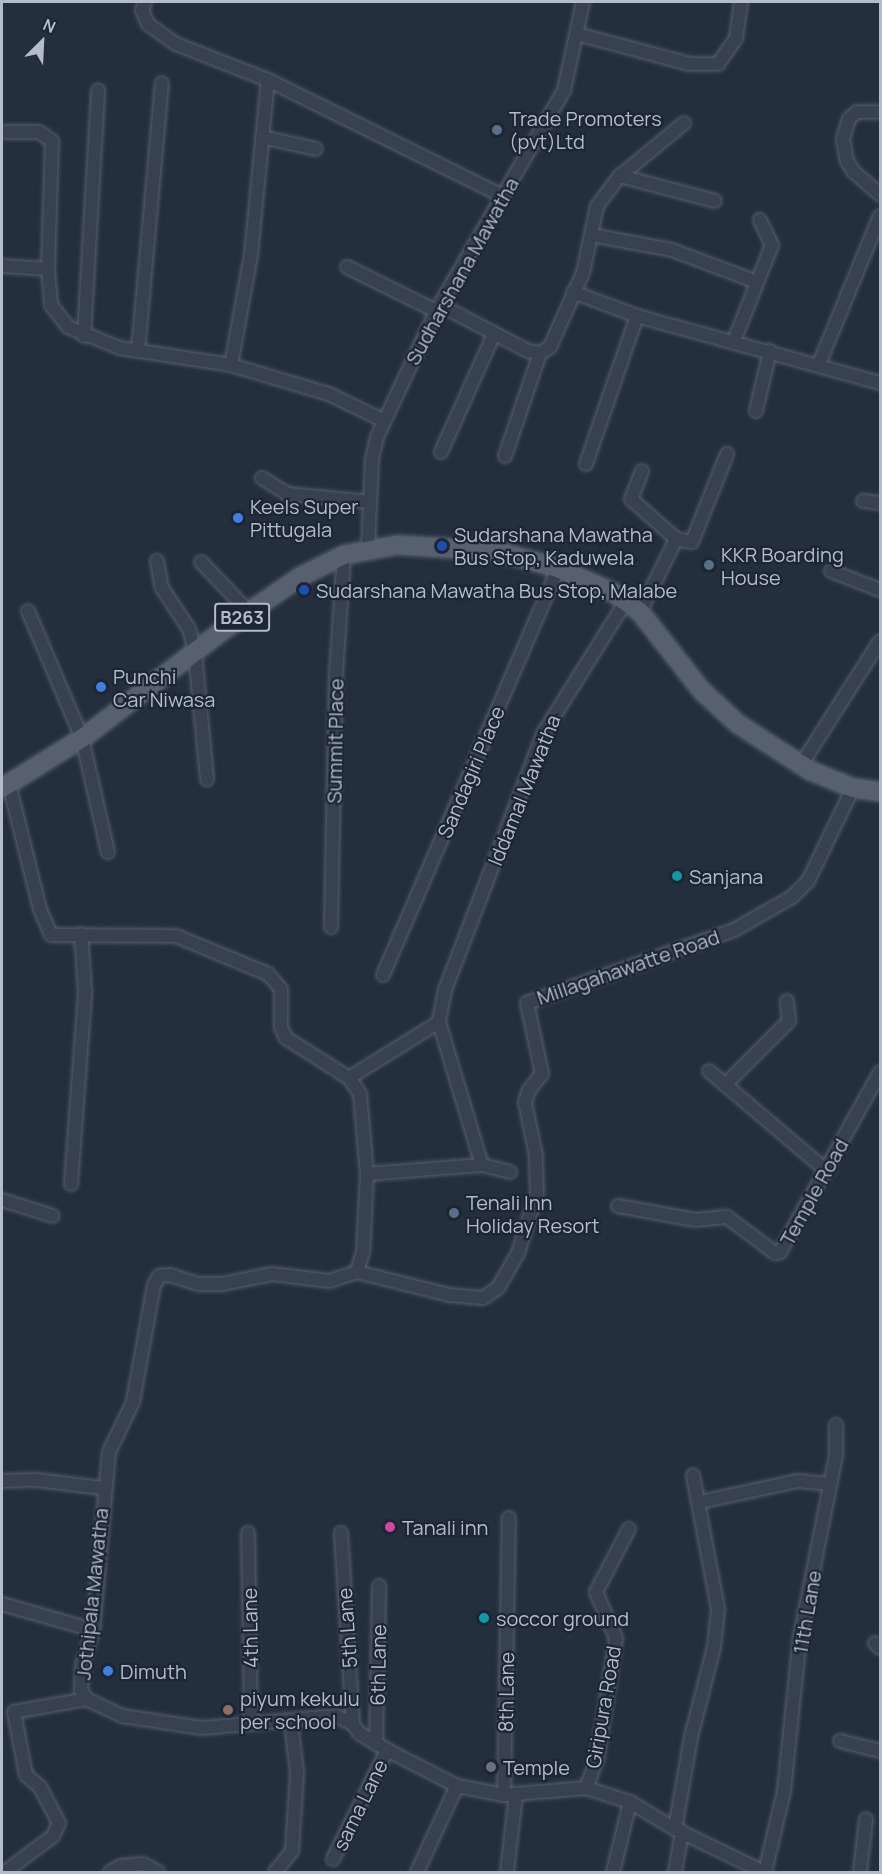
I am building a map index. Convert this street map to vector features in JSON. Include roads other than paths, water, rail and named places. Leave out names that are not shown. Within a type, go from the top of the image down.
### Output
[{"type":"main road","name":"B263","points":[[5,786],[82,738],[249,612],[300,577],[344,555],[368,548],[473,548],[558,568],[633,607],[702,691],[738,724],[801,765],[853,788],[880,792]]},
{"type":"street","points":[[145,2],[142,10],[155,31],[176,44],[268,80],[503,196]]},
{"type":"street","name":"Sudharshana Mawatha","points":[[368,548],[372,459],[384,421],[438,308],[564,90],[583,2]]},
{"type":"street","points":[[577,34],[690,64],[718,64],[736,38],[741,2]]},
{"type":"street","points":[[231,365],[251,255],[268,80]]},
{"type":"street","points":[[138,351],[162,83]]},
{"type":"street","points":[[84,336],[98,90]]},
{"type":"street","points":[[880,112],[857,112],[849,119],[843,139],[847,161],[854,172],[880,195]]},
{"type":"street","points":[[505,456],[540,353],[550,347],[573,292],[591,236],[597,206],[620,176],[684,123]]},
{"type":"street","points":[[2,132],[39,132],[50,136],[48,269],[51,305],[68,327],[84,336],[138,351],[231,365],[329,394],[384,421]]},
{"type":"street","points":[[262,137],[316,149]]},
{"type":"street","points":[[620,176],[715,201]]},
{"type":"street","points":[[819,364],[880,216]]},
{"type":"street","points":[[734,342],[772,245],[760,220]]},
{"type":"street","points":[[591,236],[672,250],[757,282]]},
{"type":"street","points":[[2,266],[48,269]]},
{"type":"street","points":[[346,267],[540,353]]},
{"type":"street","points":[[573,292],[637,316],[819,364],[880,383]]},
{"type":"street","points":[[586,464],[637,316]]},
{"type":"street","points":[[441,452],[494,334]]},
{"type":"street","points":[[756,411],[770,351]]},
{"type":"street","points":[[642,471],[631,499],[676,540],[692,542],[727,454]]},
{"type":"street","points":[[262,478],[288,494],[370,502]]},
{"type":"street","points":[[863,501],[880,504]]},
{"type":"street","name":"Iddamal Mawatha","points":[[439,1022],[445,990],[544,732],[633,607],[676,540]]},
{"type":"street","name":"Summit Place","points":[[331,927],[336,673],[344,555]]},
{"type":"street","points":[[157,561],[162,588],[189,629],[195,652],[207,779]]},
{"type":"street","points":[[201,562],[249,612]]},
{"type":"street","name":"Sandagiri Place","points":[[383,975],[558,568]]},
{"type":"street","points":[[831,571],[880,590]]},
{"type":"street","points":[[28,611],[82,738],[108,852]]},
{"type":"street","points":[[801,765],[880,641]]},
{"type":"street","points":[[5,786],[40,909],[51,935],[176,936],[268,974],[280,989],[281,1027],[286,1038],[349,1078],[360,1094],[367,1174],[363,1252],[357,1272]]},
{"type":"street","name":"Millagahawatte Road","points":[[357,1272],[449,1295],[483,1298],[498,1288],[518,1252],[537,1193],[536,1156],[525,1102],[529,1090],[542,1074],[526,1003],[734,930],[792,897],[808,881],[853,788]]},
{"type":"street","points":[[71,1184],[85,992],[81,934]]},
{"type":"street","points":[[725,1085],[789,1021],[787,1000]]},
{"type":"street","points":[[349,1078],[439,1022],[482,1165]]},
{"type":"street","points":[[709,1071],[827,1171]]},
{"type":"street","name":"Temple Road","points":[[618,1206],[696,1220],[728,1217],[775,1252],[780,1252],[880,1072]]},
{"type":"street","points":[[367,1174],[482,1165],[510,1172]]},
{"type":"street","points":[[2,1200],[53,1216]]},
{"type":"street","name":"Jothipala Mawatha","points":[[357,1272],[330,1281],[272,1274],[223,1284],[198,1284],[171,1275],[159,1276],[154,1285],[133,1402],[109,1452],[103,1488],[93,1630],[82,1665],[81,1690],[86,1699],[122,1716],[202,1728],[291,1722],[336,1716],[353,1724],[359,1733],[381,1747],[457,1786],[510,1794],[586,1788],[630,1802],[679,1830],[765,1872]]},
{"type":"street","name":"11th Lane","points":[[765,1872],[784,1791],[800,1637],[830,1484],[836,1425]]},
{"type":"street","points":[[675,1872],[691,1737],[714,1647],[718,1609],[693,1475]]},
{"type":"street","points":[[2,1481],[36,1480],[103,1488]]},
{"type":"street","points":[[700,1503],[797,1481],[830,1484]]},
{"type":"street","name":"8th Lane","points":[[507,1872],[510,1794],[509,1518]]},
{"type":"street","name":"Giripura Road","points":[[586,1788],[597,1760],[616,1638],[596,1592],[629,1529]]},
{"type":"street","name":"4th Lane","points":[[248,1533],[251,1724]]},
{"type":"street","name":"5th Lane","points":[[341,1533],[353,1724]]},
{"type":"street","name":"6th Lane","points":[[379,1586],[381,1747]]},
{"type":"street","points":[[2,1604],[93,1630]]},
{"type":"street","points":[[5,1872],[53,1836],[59,1823],[40,1787],[26,1775],[14,1712],[86,1699]]},
{"type":"street","points":[[275,1872],[292,1851],[297,1773],[291,1722]]},
{"type":"street","points":[[840,1742],[880,1751]]},
{"type":"street","name":"sama Lane","points":[[333,1859],[381,1747]]},
{"type":"street","points":[[417,1872],[457,1786]]},
{"type":"street","points":[[613,1872],[630,1802]]},
{"type":"street","points":[[860,1872],[866,1819]]},
{"type":"street","points":[[111,1872],[120,1866],[143,1864],[159,1872]]},
{"type":"place","name":"Trade Promoters (pvt)Ltd","points":[[497,130]]},
{"type":"place","name":"Keels Super Pittugala","points":[[238,518]]},
{"type":"place","name":"Sudarshana Mawatha Bus Stop, Kaduwela","points":[[442,546]]},
{"type":"place","name":"KKR Boarding House","points":[[709,565]]},
{"type":"place","name":"Sudarshana Mawatha Bus Stop, Malabe","points":[[304,590]]},
{"type":"place","name":"Punchi Car Niwasa","points":[[101,687]]},
{"type":"place","name":"Sanjana","points":[[677,876]]},
{"type":"place","name":"Tenali Inn Holiday Resort","points":[[454,1213]]},
{"type":"place","name":"Tanali inn","points":[[390,1527]]},
{"type":"place","name":"soccor ground","points":[[484,1618]]},
{"type":"place","name":"Dimuth","points":[[108,1671]]},
{"type":"place","name":"piyum kekulu per school","points":[[228,1710]]},
{"type":"place","name":"Temple","points":[[491,1767]]}]
